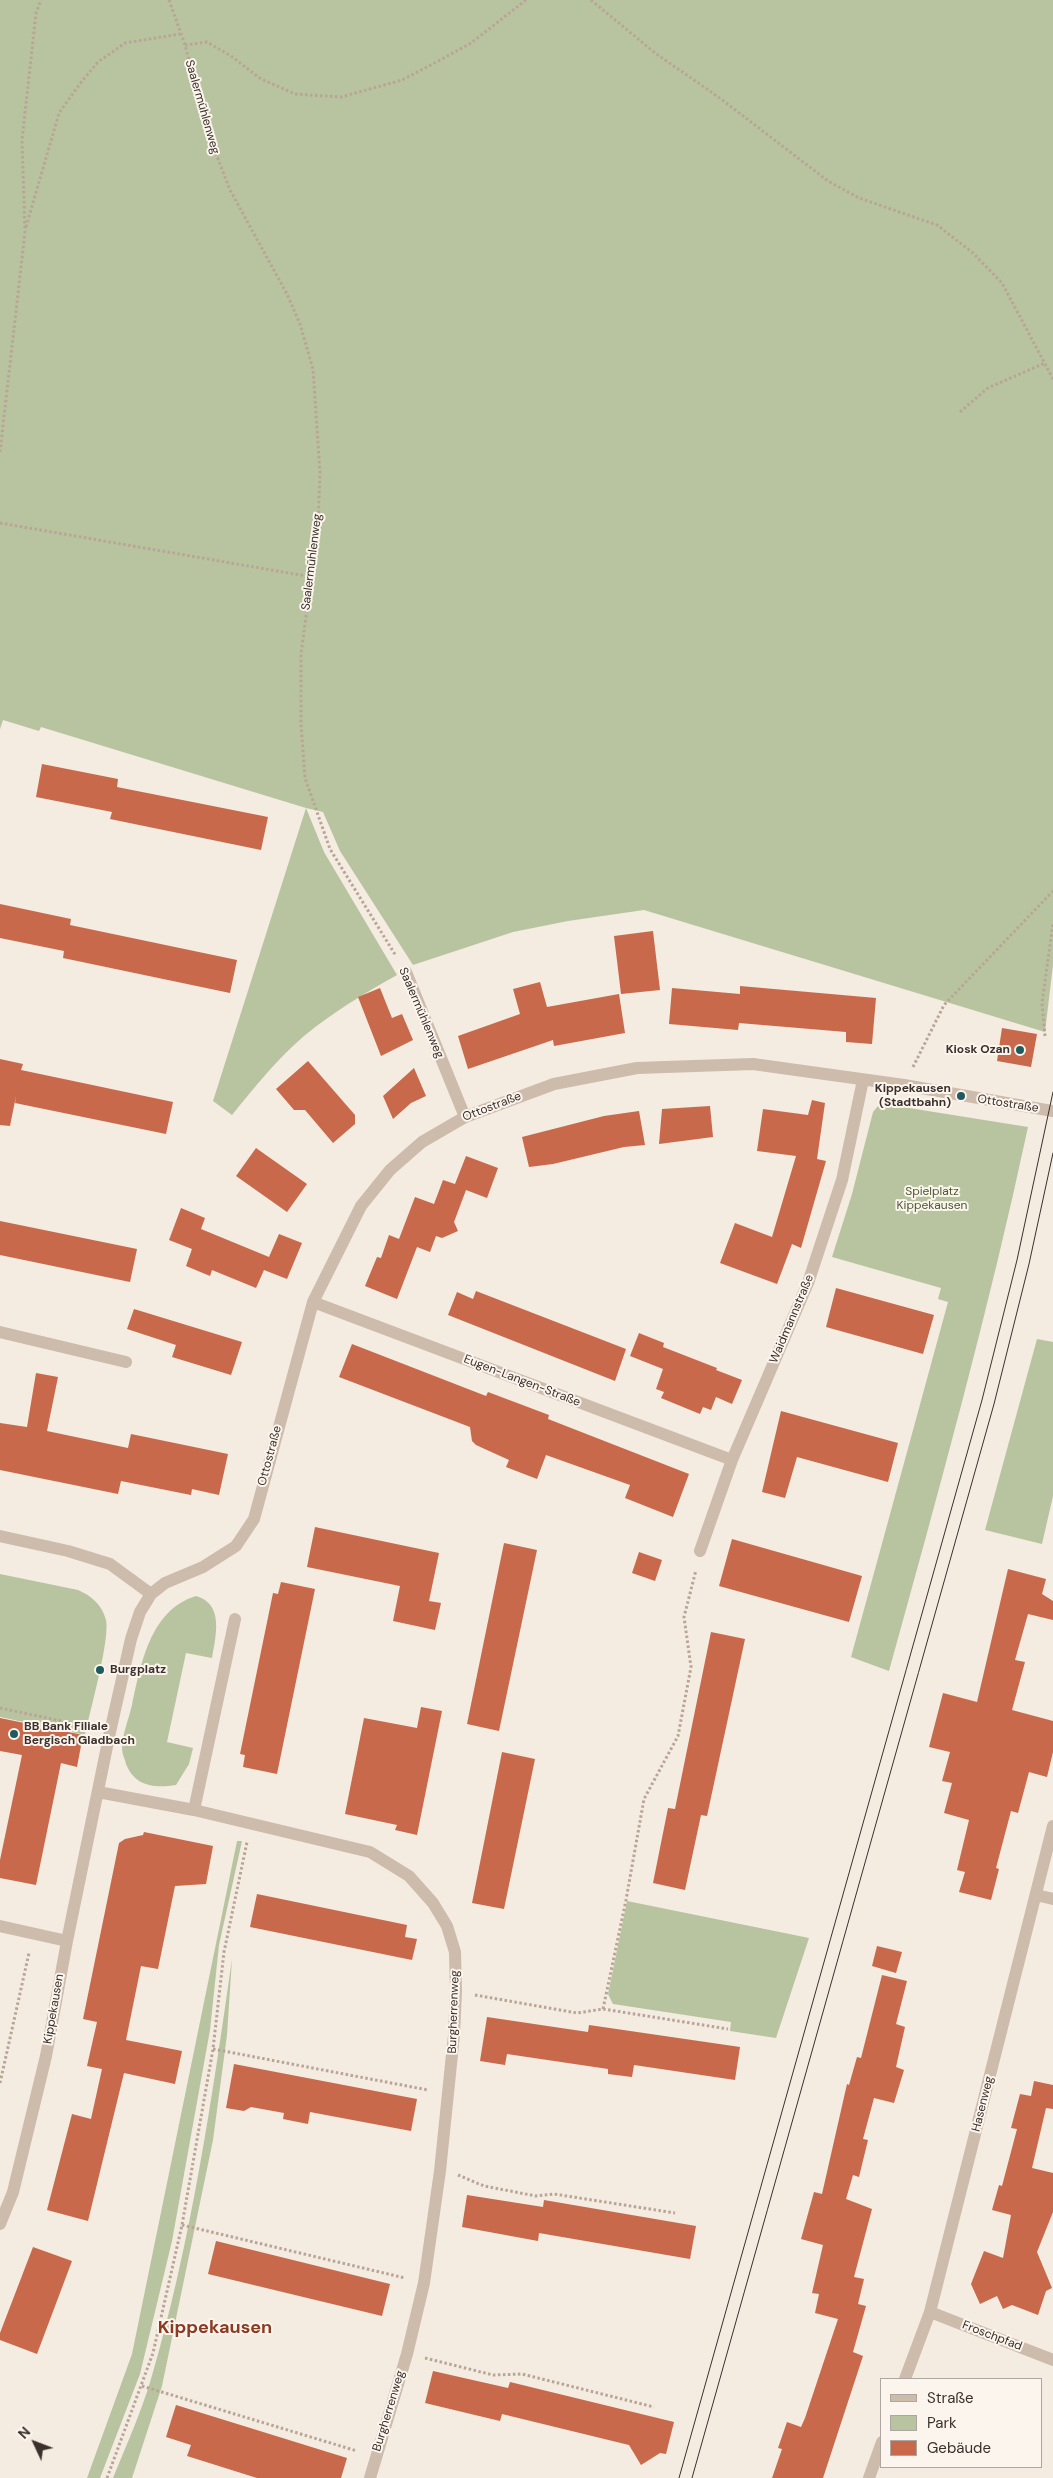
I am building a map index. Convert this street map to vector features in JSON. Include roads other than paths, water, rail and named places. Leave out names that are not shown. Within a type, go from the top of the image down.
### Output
[{"type":"street","name":"Saalermühlenweg","points":[[406,972],[464,1117]]},
{"type":"street","name":"Ottostraße","points":[[151,1594],[165,1583],[203,1567],[236,1546],[254,1519],[313,1302],[361,1206],[390,1170],[422,1142],[464,1117],[554,1084],[637,1068],[753,1064],[904,1085],[1053,1111]]},
{"type":"street","name":"Waidmannstraße","points":[[700,1551],[732,1460],[808,1283],[842,1180],[863,1080]]},
{"type":"street","name":"Eugen-Langen-Straße","points":[[313,1302],[732,1460]]},
{"type":"street","points":[[0,1332],[126,1362]]},
{"type":"street","points":[[0,1536],[68,1551],[110,1564],[151,1594],[140,1612],[131,1640],[98,1792]]},
{"type":"street","points":[[194,1810],[235,1619]]},
{"type":"street","name":"Burgherrenweg","points":[[98,1792],[194,1810],[370,1852],[409,1876],[433,1903],[447,1926],[455,1952],[456,1991],[449,2094],[440,2170],[424,2283],[407,2354],[370,2478]]},
{"type":"street","name":"Kippekausen","points":[[0,2224],[13,2192],[44,2066],[67,1940],[98,1792]]},
{"type":"street","name":"Hasenweg","points":[[905,2378],[930,2312],[1053,1826]]},
{"type":"street","points":[[1036,1895],[1053,1899]]},
{"type":"street","points":[[0,1926],[67,1940]]},
{"type":"street","name":"Froschpfad","points":[[930,2312],[1053,2360]]},
{"type":"street","points":[[868,2478],[880,2447]]},
{"type":"tram line","points":[[679,2478],[982,1400],[1017,1260],[1053,1092]]},
{"type":"tram line","points":[[692,2478],[994,1404],[1029,1264],[1053,1153]]},
{"type":"place","name":"Kiosk Ozan","points":[[1020,1050]]},
{"type":"place","name":"Kippekausen (Stadtbahn)","points":[[961,1096]]},
{"type":"place","name":"Burgplatz","points":[[100,1670]]},
{"type":"place","name":"BB Bank Filiale Bergisch Gladbach","points":[[14,1734]]},
{"type":"district","name":"Kippekausen","points":[[215,2328]]},
{"type":"park label","name":"Spielplatz Kippekausen","points":[[932,1199]]}]
